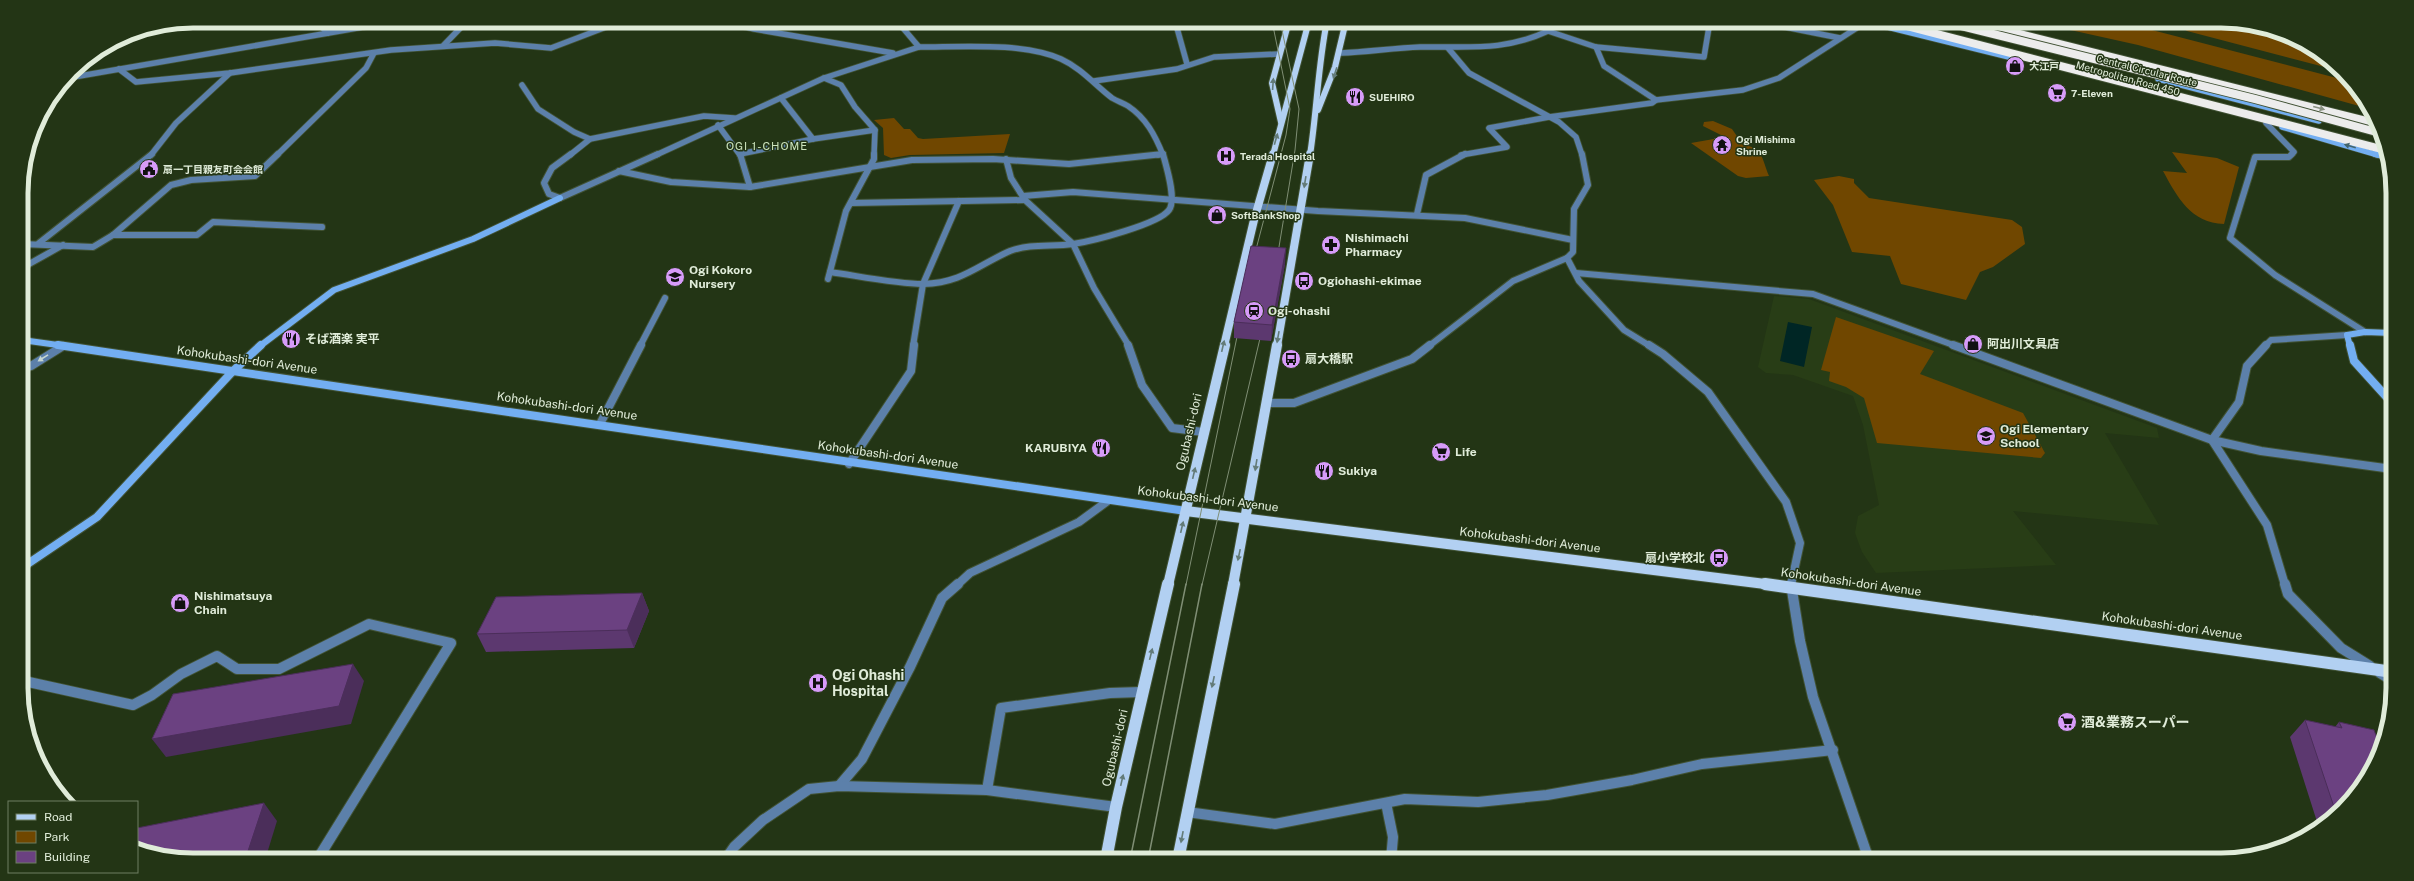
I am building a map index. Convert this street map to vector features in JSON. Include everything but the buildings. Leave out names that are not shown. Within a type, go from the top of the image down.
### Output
[{"type":"highway","points":[[1915,28],[2197,99],[2380,149]]},
{"type":"highway","name":"Central Circular Route","points":[[1937,28],[2377,139]]},
{"type":"highway","points":[[1969,28],[2247,97],[2376,139]]},
{"type":"highway","name":"Central Circular Route","points":[[1996,28],[2370,122]]},
{"type":"main road","points":[[1281,122],[1273,94],[1272,83],[1286,28]]},
{"type":"main road","name":"Ogubashi-dori","points":[[1107,853],[1116,807],[1142,692],[1186,511],[1203,432],[1257,205],[1300,61],[1307,28]]},
{"type":"main road","points":[[1179,853],[1247,517],[1301,210],[1316,115],[1319,62],[1326,28]]},
{"type":"main road","points":[[1316,115],[1332,81],[1341,53],[1345,28]]},
{"type":"main road","name":"Metropolitan Road 450","points":[[1892,28],[2266,123],[2381,155]]},
{"type":"main road","name":"Metropolitan Road 450","points":[[1955,28],[2044,50],[2377,139]]},
{"type":"main road","points":[[1983,28],[2033,42],[2044,50]]},
{"type":"main road","points":[[28,564],[97,517],[232,372],[259,347],[334,290],[473,239],[560,198]]},
{"type":"main road","points":[[2386,333],[2365,332],[2347,335],[2354,361],[2386,396]]},
{"type":"main road","name":"Kohokubashi-dori Avenue","points":[[28,341],[232,372],[600,424],[849,464],[1186,511],[1247,517],[1790,588],[2386,671]]},
{"type":"street","points":[[323,28],[328,33]]},
{"type":"street","points":[[75,77],[357,28]]},
{"type":"street","points":[[443,46],[460,28]]},
{"type":"street","points":[[119,69],[136,82],[230,73],[374,52],[443,46],[495,43],[551,48],[604,28]]},
{"type":"street","points":[[749,28],[894,53]]},
{"type":"street","points":[[903,28],[919,47]]},
{"type":"street","points":[[1177,28],[1187,64]]},
{"type":"street","points":[[1341,53],[1413,47],[1506,47],[1524,43],[1548,31],[1596,47],[1704,57],[1709,28]]},
{"type":"street","points":[[1790,28],[1840,38]]},
{"type":"street","points":[[1417,214],[1426,175],[1462,154],[1507,148],[1489,128],[1550,117],[1652,103],[1656,100],[1743,90],[1779,78],[1854,28]]},
{"type":"street","points":[[734,118],[704,116],[590,139],[552,168],[544,183],[549,194],[560,198],[824,78],[894,53],[919,47],[998,47],[1034,52],[1060,59],[1094,81],[1112,98],[1129,107],[1147,122],[1163,154],[1173,199],[1170,209],[1161,218],[1073,244],[1028,246],[1011,251],[956,280],[923,284],[830,272]]},
{"type":"street","points":[[1596,47],[1604,66],[1656,100]]},
{"type":"street","points":[[1266,403],[1294,403],[1412,359],[1513,281],[1567,258],[1573,252],[1574,209],[1588,185],[1584,161],[1576,137],[1567,128],[1550,117],[1469,73],[1448,48]]},
{"type":"street","points":[[28,244],[39,243],[93,247],[113,235],[171,185],[180,181],[244,178],[255,176],[366,68],[374,52]]},
{"type":"street","points":[[1094,81],[1177,69],[1187,64],[1228,54],[1279,54]]},
{"type":"street","points":[[39,243],[148,158],[176,123],[230,73]]},
{"type":"street","points":[[824,78],[841,85],[855,107],[876,130],[872,165],[846,212],[828,280]]},
{"type":"street","points":[[522,85],[538,109],[574,132],[590,139]]},
{"type":"street","points":[[781,98],[813,139]]},
{"type":"street","points":[[2266,123],[2294,152],[2289,157],[2255,157],[2230,238],[2275,275],[2365,332]]},
{"type":"street","points":[[718,125],[740,154],[750,187]]},
{"type":"street","points":[[740,154],[813,139],[876,130]]},
{"type":"street","points":[[619,170],[671,182],[750,187],[872,165],[912,160],[1006,160],[1069,164],[1163,154]]},
{"type":"street","points":[[1006,160],[1011,178],[1024,198],[1073,244],[1094,288],[1130,348],[1142,385],[1172,428],[1203,432]]},
{"type":"street","points":[[851,203],[1024,198],[1074,192],[1257,205],[1301,210],[1417,214],[1465,218],[1573,240]]},
{"type":"street","points":[[849,464],[911,371],[923,284],[959,201]]},
{"type":"street","points":[[113,235],[197,235],[213,222],[322,227]]},
{"type":"street","points":[[28,265],[64,245]]},
{"type":"street","points":[[1567,258],[1579,281],[1624,330],[1663,354],[1708,392],[1786,502],[1800,543],[1790,588],[1813,697],[1833,750],[1867,853]]},
{"type":"street","points":[[1576,273],[1813,294],[2212,440],[2261,451],[2386,468]]},
{"type":"street","points":[[600,424],[665,298]]},
{"type":"street","points":[[2212,440],[2239,402],[2247,366],[2271,340],[2347,335]]},
{"type":"street","points":[[28,367],[63,346]]},
{"type":"street","points":[[2212,440],[2267,525],[2288,594],[2341,648],[2386,677]]},
{"type":"street","points":[[839,786],[862,759],[910,667],[942,598],[970,573],[1079,522],[1108,500]]},
{"type":"street","points":[[28,682],[133,705],[152,696],[181,674],[217,656],[237,669],[279,669],[369,624],[451,642],[321,853]]},
{"type":"street","points":[[987,790],[1001,708],[1110,693],[1142,692]]},
{"type":"street","points":[[1187,812],[1275,824],[1405,799],[1478,802],[1547,795],[1632,780],[1702,764],[1833,750]]},
{"type":"street","points":[[730,853],[734,847],[764,820],[809,789],[839,786],[987,790],[1116,807]]},
{"type":"street","points":[[1386,803],[1393,837],[1392,853]]},
{"type":"shaded area","name":"Ogi Elementary School","points":[[1774,296],[1809,299],[2157,428],[2159,438],[2105,433],[2159,525],[2013,511],[2056,565],[1876,573],[1862,552],[1855,533],[1858,516],[1879,505],[1863,425],[1853,396],[1793,375],[1766,373],[1758,367]]},
{"type":"green space","points":[[2062,28],[2151,28],[2152,30],[2341,79],[2361,107],[2138,45]]},
{"type":"green space","points":[[2182,28],[2232,28],[2253,31],[2294,45],[2304,50],[2329,68],[2187,31]]},
{"type":"green space","points":[[894,118],[904,129],[910,129],[918,138],[923,139],[1010,134],[1004,153],[910,155],[891,158],[884,155],[883,128],[874,120]]},
{"type":"green space","points":[[1713,121],[1732,129],[1743,145],[1755,148],[1763,159],[1769,176],[1746,178],[1738,176],[1691,143],[1725,137],[1703,126],[1704,122]]},
{"type":"green space","points":[[2172,152],[2217,158],[2239,167],[2224,224],[2212,223],[2194,214],[2180,199],[2163,171],[2187,173]]},
{"type":"green space","points":[[1839,176],[1854,179],[1854,183],[1869,198],[2012,220],[2022,227],[2025,244],[1993,267],[1980,272],[1966,300],[1901,284],[1890,256],[1852,252],[1833,205],[1814,180]]},
{"type":"green space","points":[[1836,317],[1934,351],[1920,374],[2023,413],[2045,453],[2041,458],[1877,443],[1864,398],[1846,387],[1829,381],[1830,372],[1821,370]]},
{"type":"water","points":[[1788,322],[1812,327],[1804,367],[1780,361]]},
{"type":"tram line","points":[[1254,257],[1286,135],[1290,109],[1273,28]]},
{"type":"tram line","points":[[1277,259],[1295,150],[1299,109],[1282,28]]},
{"type":"tram line","points":[[1186,585],[1239,327]]},
{"type":"tram line","points":[[1202,585],[1262,330]]},
{"type":"tram line","points":[[1131,853],[1186,584]]},
{"type":"tram line","points":[[1149,853],[1202,584]]},
{"type":"place","name":"大江戸","points":[[2015,66]]},
{"type":"place","name":"7-Eleven","points":[[2057,93]]},
{"type":"place","name":"SUEHIRO","points":[[1355,97]]},
{"type":"place","name":"Ogi Mishima Shrine","points":[[1722,145]]},
{"type":"place","name":"Terada Hospital","points":[[1226,156]]},
{"type":"place","name":"扇一丁目親友町会会館","points":[[149,169]]},
{"type":"place","name":"SoftBankShop","points":[[1217,215]]},
{"type":"place","name":"Nishimachi Pharmacy","points":[[1331,245]]},
{"type":"place","name":"Ogi Kokoro Nursery","points":[[675,277]]},
{"type":"place","name":"Ogiohashi-ekimae","points":[[1304,281]]},
{"type":"place","name":"Ogi-ohashi","points":[[1254,311]]},
{"type":"place","name":"そば酒楽 実平","points":[[291,339]]},
{"type":"place","name":"阿出川文具店","points":[[1973,344]]},
{"type":"place","name":"扇大橋駅","points":[[1291,359]]},
{"type":"place","name":"Ogi Elementary School","points":[[1986,436]]},
{"type":"place","name":"KARUBIYA","points":[[1101,448]]},
{"type":"place","name":"Life","points":[[1441,452]]},
{"type":"place","name":"Sukiya","points":[[1324,471]]},
{"type":"place","name":"扇小学校北","points":[[1719,558]]},
{"type":"place","name":"Nishimatsuya Chain","points":[[180,603]]},
{"type":"place","name":"Ogi Ohashi Hospital","points":[[818,683]]},
{"type":"place","name":"酒&業務スーパー","points":[[2067,722]]},
{"type":"district","name":"OGI 1-CHOME","points":[[767,146]]}]
